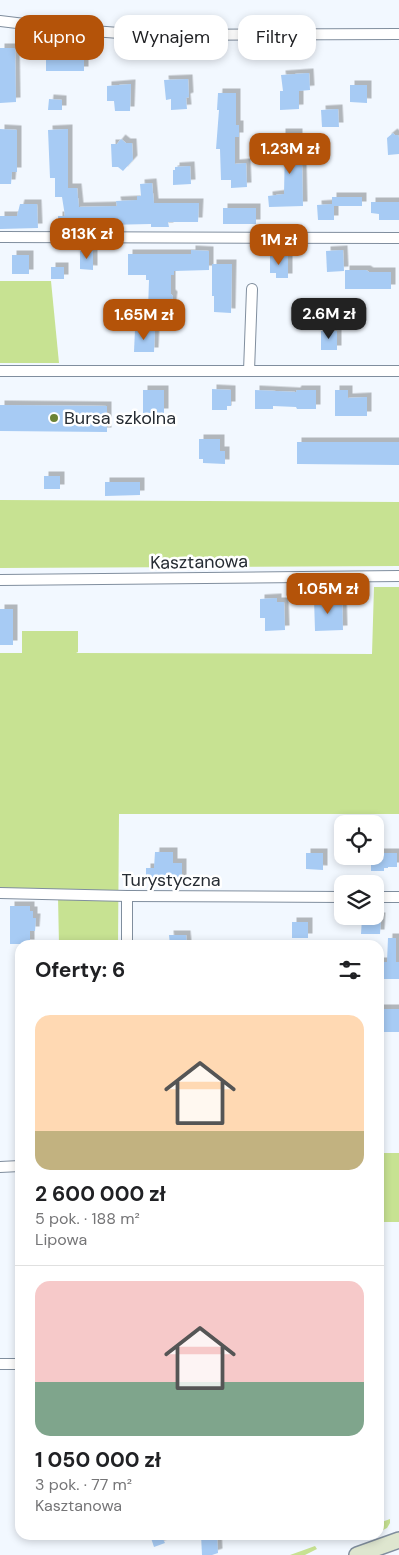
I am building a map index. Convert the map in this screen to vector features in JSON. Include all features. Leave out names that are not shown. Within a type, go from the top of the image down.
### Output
[{"type":"main road","points":[[357,1555],[399,1540]]},
{"type":"street","points":[[0,21],[66,29],[146,35],[399,34]]},
{"type":"street","points":[[0,237],[399,238]]},
{"type":"street","points":[[249,371],[252,289]]},
{"type":"street","points":[[0,371],[399,371]]},
{"type":"street","name":"Kasztanowa","points":[[0,580],[399,576]]},
{"type":"street","name":"Turystyczna","points":[[0,892],[127,896],[334,897]]},
{"type":"street","points":[[127,896],[127,940]]},
{"type":"street","points":[[384,897],[399,897]]},
{"type":"street","points":[[0,1168],[15,1166]]},
{"type":"street","points":[[0,1364],[15,1364]]},
{"type":"green space","points":[[0,281],[51,281],[59,363],[0,363]]},
{"type":"green space","points":[[0,500],[399,502],[399,566],[0,568]]},
{"type":"green space","points":[[374,587],[399,587],[399,814],[119,814],[118,940],[59,940],[58,897],[0,897],[0,653],[22,653],[22,631],[78,631],[78,652],[76,653],[372,654]]},
{"type":"green space","points":[[384,1153],[399,1153],[399,1222],[384,1222]]},
{"type":"green space","points":[[390,1519],[390,1523],[384,1530],[384,1521]]},
{"type":"green space","points":[[315,1546],[317,1549],[305,1555],[290,1555]]},
{"type":"building","points":[[0,48],[15,48],[16,102],[0,103]]},
{"type":"building","points":[[46,60],[84,60],[84,71],[46,71]]},
{"type":"building","points":[[309,73],[310,90],[299,91],[299,109],[280,110],[280,91],[283,91],[281,75]]},
{"type":"building","points":[[188,79],[189,97],[186,98],[187,109],[171,110],[171,99],[166,100],[164,80]]},
{"type":"building","points":[[131,84],[130,111],[115,111],[114,101],[107,101],[107,86]]},
{"type":"building","points":[[350,85],[367,85],[367,103],[350,102]]},
{"type":"building","points":[[218,93],[236,93],[236,125],[239,125],[239,137],[235,137],[235,164],[246,163],[247,187],[231,188],[231,180],[221,180],[220,149],[216,149],[219,110],[217,110]]},
{"type":"building","points":[[49,99],[62,100],[62,110],[48,110]]},
{"type":"building","points":[[338,109],[339,127],[322,127],[321,110]]},
{"type":"building","points":[[0,129],[17,130],[17,172],[12,172],[11,184],[0,184]]},
{"type":"building","points":[[68,129],[68,188],[77,188],[79,207],[117,206],[116,201],[137,200],[137,196],[141,196],[140,184],[152,183],[154,203],[199,203],[198,222],[168,222],[169,227],[151,227],[151,224],[58,226],[58,216],[65,216],[62,197],[55,197],[55,178],[50,178],[48,130]]},
{"type":"building","points":[[281,133],[298,133],[298,165],[302,165],[303,206],[269,207],[268,196],[284,194],[285,145],[281,145]]},
{"type":"building","points":[[393,133],[398,135],[399,138],[399,154],[388,155],[387,138]]},
{"type":"building","points":[[121,139],[126,143],[132,143],[133,160],[123,171],[118,167],[112,167],[111,144],[117,144]]},
{"type":"building","points":[[190,166],[191,184],[173,185],[173,170],[175,170],[175,167]]},
{"type":"building","points":[[332,197],[362,197],[362,206],[334,206],[334,220],[318,220],[317,205],[332,204]]},
{"type":"building","points":[[371,202],[399,202],[399,220],[379,220],[379,214],[371,213]]},
{"type":"building","points":[[20,204],[37,204],[38,228],[0,229],[0,216],[17,216]]},
{"type":"building","points":[[223,208],[256,208],[256,224],[223,224]]},
{"type":"building","points":[[191,250],[209,251],[209,270],[174,271],[174,275],[171,275],[171,294],[173,296],[171,312],[148,310],[149,280],[146,280],[146,275],[128,275],[128,254],[191,254]]},
{"type":"building","points":[[343,250],[344,271],[327,272],[326,251]]},
{"type":"building","points":[[80,251],[93,251],[93,270],[80,269]]},
{"type":"building","points":[[12,255],[29,255],[29,274],[12,274]]},
{"type":"building","points":[[270,255],[288,255],[288,278],[276,278],[276,273],[270,273]]},
{"type":"building","points":[[212,264],[232,264],[231,313],[214,312]]},
{"type":"building","points":[[51,267],[64,267],[64,279],[51,279]]},
{"type":"building","points":[[345,270],[391,272],[391,289],[345,289]]},
{"type":"building","points":[[135,329],[155,330],[154,352],[134,352]]},
{"type":"building","points":[[321,331],[337,331],[337,350],[321,350]]},
{"type":"building","points":[[212,389],[231,390],[231,406],[227,406],[227,410],[212,410]]},
{"type":"building","points":[[143,390],[164,390],[164,413],[143,413]]},
{"type":"building","points":[[255,390],[296,392],[297,390],[316,390],[316,409],[273,406],[273,409],[255,409]]},
{"type":"building","points":[[335,390],[348,390],[348,398],[367,397],[367,416],[335,416]]},
{"type":"building","name":"Bursa szkolna","points":[[0,405],[107,406],[107,432],[0,431]]},
{"type":"building","points":[[199,439],[220,439],[220,451],[225,451],[225,464],[203,463],[203,459],[199,459]]},
{"type":"building","points":[[297,442],[399,442],[399,465],[297,464]]},
{"type":"building","points":[[44,476],[60,476],[60,489],[44,489]]},
{"type":"building","points":[[105,482],[140,482],[140,495],[105,496]]},
{"type":"building","points":[[277,598],[277,602],[284,602],[285,630],[265,631],[265,618],[260,618],[260,599]]},
{"type":"building","points":[[314,599],[342,599],[343,630],[315,631]]},
{"type":"building","points":[[0,609],[13,609],[13,645],[0,645]]},
{"type":"building","points":[[155,852],[173,852],[173,863],[182,863],[182,881],[146,881],[146,868],[154,868]]},
{"type":"building","points":[[306,853],[323,853],[323,870],[306,869]]},
{"type":"building","points":[[384,853],[397,853],[397,867],[384,868],[384,871],[371,871],[371,865],[384,865]]},
{"type":"building","points":[[10,906],[30,906],[30,911],[33,911],[33,918],[36,918],[35,931],[30,931],[30,940],[15,940],[15,944],[10,944]]},
{"type":"building","points":[[292,922],[308,922],[308,938],[292,938]]},
{"type":"building","points":[[362,925],[381,925],[380,934],[361,934]]},
{"type":"building","points":[[169,935],[186,935],[186,940],[170,940]]},
{"type":"building","points":[[388,938],[396,938],[396,962],[399,962],[399,979],[384,979],[384,962],[387,962]]},
{"type":"building","points":[[384,1009],[399,1009],[399,1032],[384,1032]]},
{"type":"building","points":[[152,1540],[164,1540],[165,1543],[154,1547]]},
{"type":"building","points":[[201,1540],[217,1540],[218,1553],[202,1555]]},
{"type":"place","name":"Bursa szkolna","points":[[54,418]]}]
